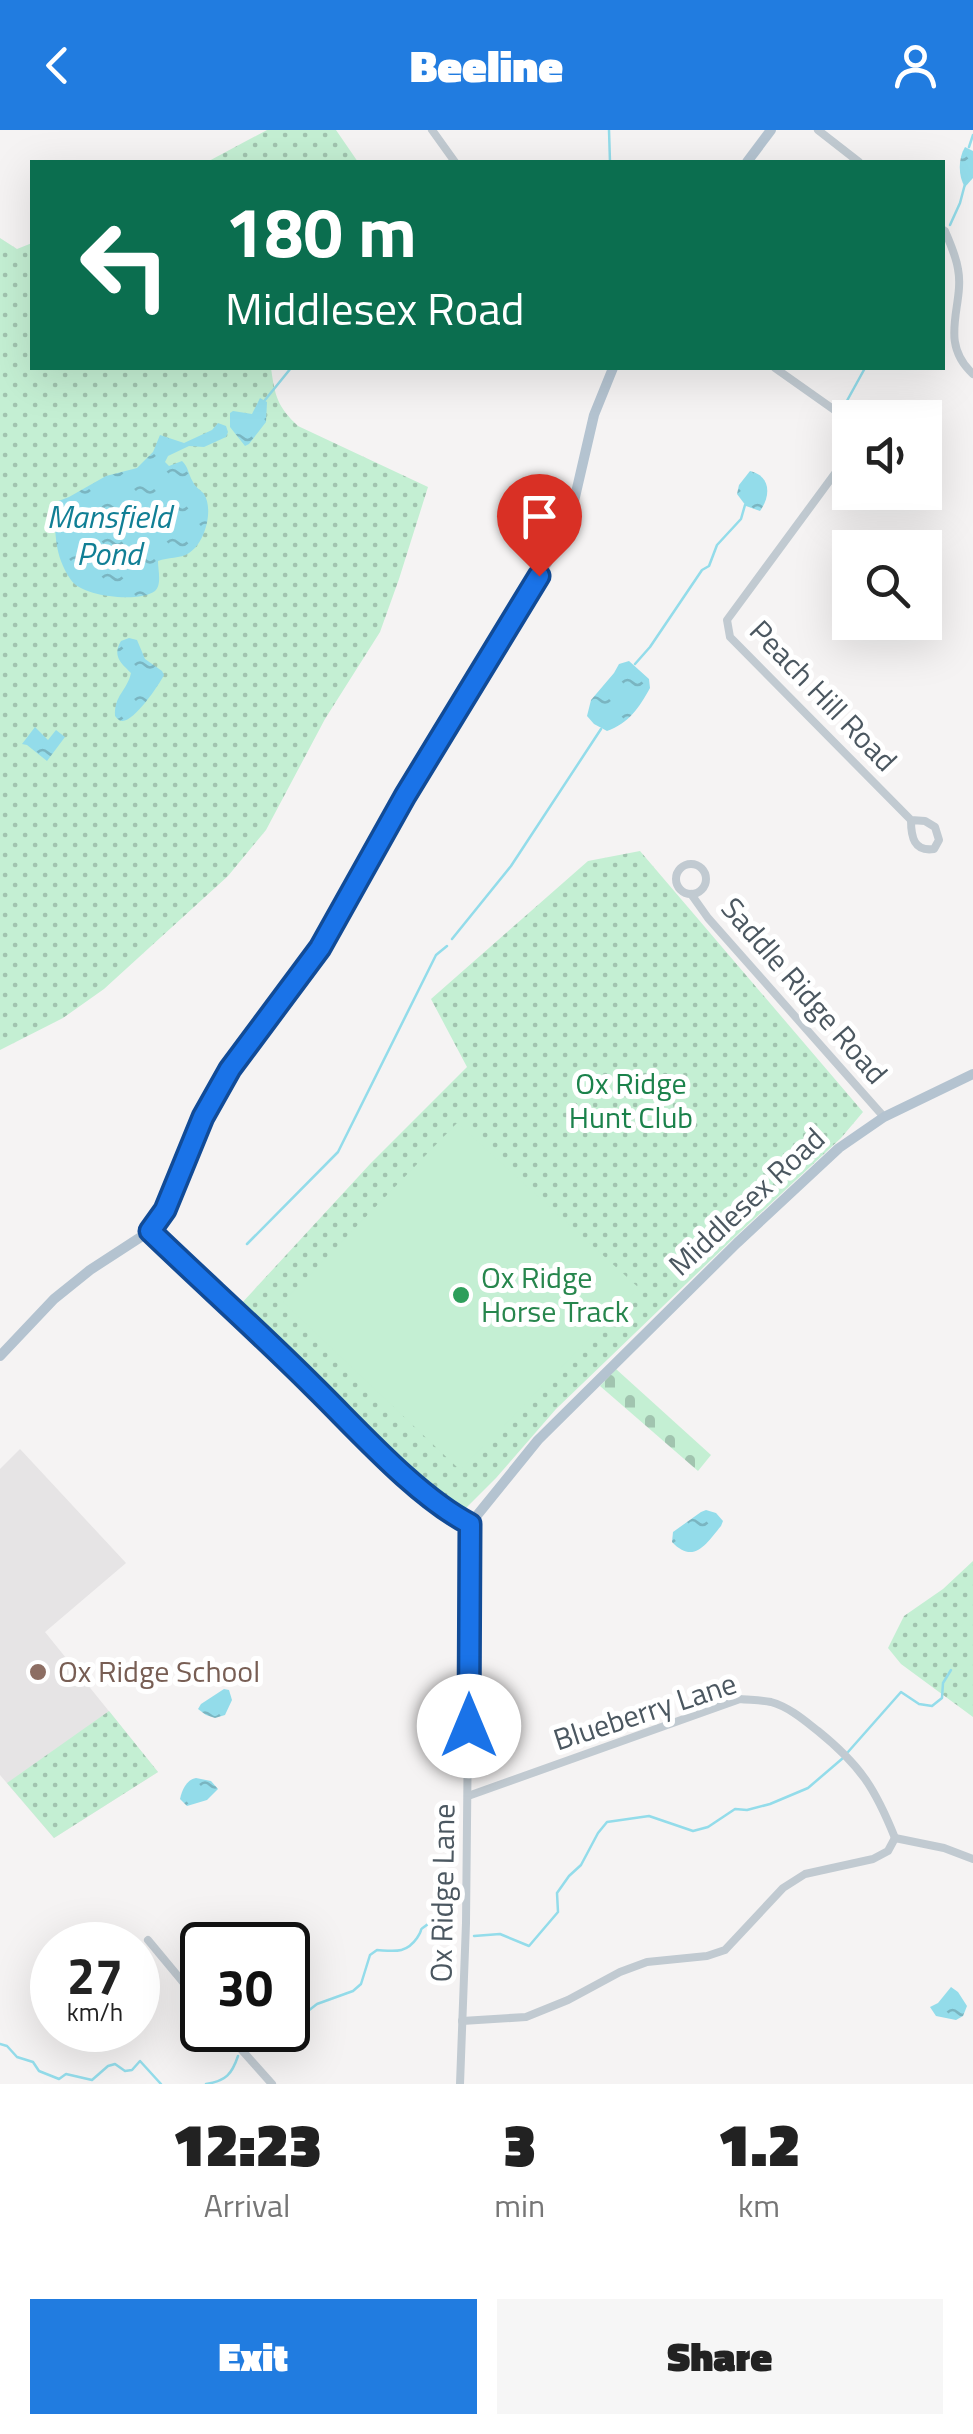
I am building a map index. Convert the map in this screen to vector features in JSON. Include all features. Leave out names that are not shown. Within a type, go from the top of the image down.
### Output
[{"type":"main road","points":[[748,160],[771,130]]},
{"type":"main road","points":[[0,1356],[54,1299],[150,1231],[165,1210],[203,1117],[230,1069],[320,948],[405,796],[547,563],[572,510],[594,415],[612,370]]},
{"type":"main road","name":"Middlesex Road","points":[[470,1524],[536,1442],[839,1148],[884,1117],[973,1074]]},
{"type":"main road","points":[[150,1231],[406,1476],[470,1524]]},
{"type":"street","points":[[432,130],[454,160]]},
{"type":"street","points":[[818,130],[856,160]]},
{"type":"street","points":[[945,230],[959,271],[953,334],[964,365],[973,374]]},
{"type":"street","points":[[778,370],[832,408]]},
{"type":"street","name":"Peach Hill Road","points":[[832,477],[727,620],[730,637],[911,820],[916,846],[934,849],[940,840],[935,827],[911,820]]},
{"type":"street","name":"Saddle Ridge Road","points":[[691,894],[884,1117]]},
{"type":"street","name":"Ox Ridge Lane","points":[[460,2084],[470,1524]]},
{"type":"street","name":"Blueberry Lane","points":[[468,1796],[740,1699],[772,1702],[800,1716],[862,1772],[895,1838]]},
{"type":"street","points":[[462,2021],[526,2017],[647,1962],[726,1950],[784,1888],[805,1874],[873,1858],[888,1851],[895,1838],[944,1848],[973,1859]]},
{"type":"street","points":[[160,1954],[180,1979]]},
{"type":"street","points":[[244,2052],[272,2084]]},
{"type":"shaded area","name":"Ox Ridge School","points":[[20,1449],[126,1563],[45,1632],[158,1772],[54,1838],[0,1775],[0,1469]]},
{"type":"green space","points":[[267,130],[336,130],[357,160],[211,160]]},
{"type":"green space","points":[[0,238],[17,249],[30,244],[30,370],[271,370],[278,400],[298,426],[428,487],[380,632],[325,719],[266,830],[228,876],[104,989],[63,1018],[0,1050]]},
{"type":"green space","name":"Ox Ridge Hunt Club","points":[[640,851],[863,1112],[841,1138],[556,1409],[462,1512],[406,1464],[240,1305],[370,1164],[467,1067],[431,999],[588,861]]},
{"type":"green space","name":"Ox Ridge Horse Track","points":[[457,1123],[639,1288],[460,1470],[283,1302]]},
{"type":"green space","points":[[616,1369],[711,1455],[698,1471],[600,1386]]},
{"type":"green space","points":[[973,1561],[973,1717],[901,1664],[888,1648],[904,1616],[943,1589]]},
{"type":"green space","points":[[109,1711],[158,1772],[54,1838],[7,1783]]},
{"type":"water","points":[[965,147],[973,151],[973,178],[965,187],[960,167]]},
{"type":"water","points":[[260,398],[267,402],[266,422],[245,446],[230,427],[230,413],[252,414]]},
{"type":"water","name":"Mansfield Pond","points":[[218,423],[226,426],[226,437],[204,447],[189,446],[168,456],[165,462],[169,466],[182,461],[207,501],[206,526],[195,548],[182,556],[158,561],[158,585],[147,595],[111,596],[77,586],[58,551],[53,503],[106,476],[137,468],[153,452],[160,435],[184,443]]},
{"type":"water","points":[[750,471],[762,477],[767,487],[760,511],[746,506],[737,494]]},
{"type":"water","points":[[137,640],[145,659],[164,675],[139,710],[122,721],[115,716],[115,709],[131,673],[117,651],[121,641]]},
{"type":"water","points":[[629,661],[649,679],[650,688],[633,714],[607,731],[587,716],[591,700],[619,664]]},
{"type":"water","points":[[35,727],[48,740],[56,730],[65,737],[47,761],[22,744]]},
{"type":"water","points":[[706,1510],[716,1513],[723,1521],[721,1526],[699,1549],[680,1549],[672,1542],[673,1532]]},
{"type":"water","points":[[224,1689],[229,1690],[232,1700],[225,1715],[215,1718],[198,1709],[201,1704]]},
{"type":"water","points":[[196,1778],[211,1781],[218,1789],[207,1800],[187,1806],[180,1799],[182,1792]]},
{"type":"water","points":[[951,1987],[967,2006],[963,2016],[956,2020],[936,2016],[930,2007]]},
{"type":"waterway","points":[[609,130],[610,160]]},
{"type":"waterway","points":[[969,147],[973,135]]},
{"type":"waterway","points":[[950,225],[965,184]]},
{"type":"waterway","points":[[265,400],[289,370]]},
{"type":"waterway","points":[[847,400],[864,370]]},
{"type":"waterway","points":[[635,664],[702,570],[709,566],[717,545],[741,519],[745,505]]},
{"type":"waterway","points":[[452,939],[511,866],[601,729]]},
{"type":"waterway","points":[[247,1244],[338,1152],[436,955],[447,946]]},
{"type":"waterway","points":[[848,1752],[901,1692],[919,1704],[932,1706],[942,1698],[943,1683],[951,1670]]},
{"type":"waterway","points":[[474,1936],[500,1934],[529,1946],[558,1912],[557,1893],[581,1865],[607,1822],[649,1816],[693,1831],[708,1827],[735,1809],[770,1804],[808,1788],[843,1758]]},
{"type":"waterway","points":[[310,2009],[353,1991],[361,1984],[370,1955],[377,1950],[404,1949],[428,1924],[439,1927],[453,1939]]},
{"type":"waterway","points":[[0,2044],[17,2057],[33,2062],[39,2071],[59,2079],[66,2074],[92,2080],[108,2066],[115,2064],[125,2071],[132,2070],[140,2061],[161,2084]]},
{"type":"waterway","points":[[206,2084],[227,2076],[238,2056]]},
{"type":"place","name":"Ox Ridge Horse Track","points":[[461,1295]]},
{"type":"place","name":"Ox Ridge School","points":[[38,1672]]},
{"type":"route","points":[[469,1726],[470,1524],[406,1476],[150,1231],[165,1210],[203,1117],[230,1069],[320,948],[405,796],[539,576]]}]
